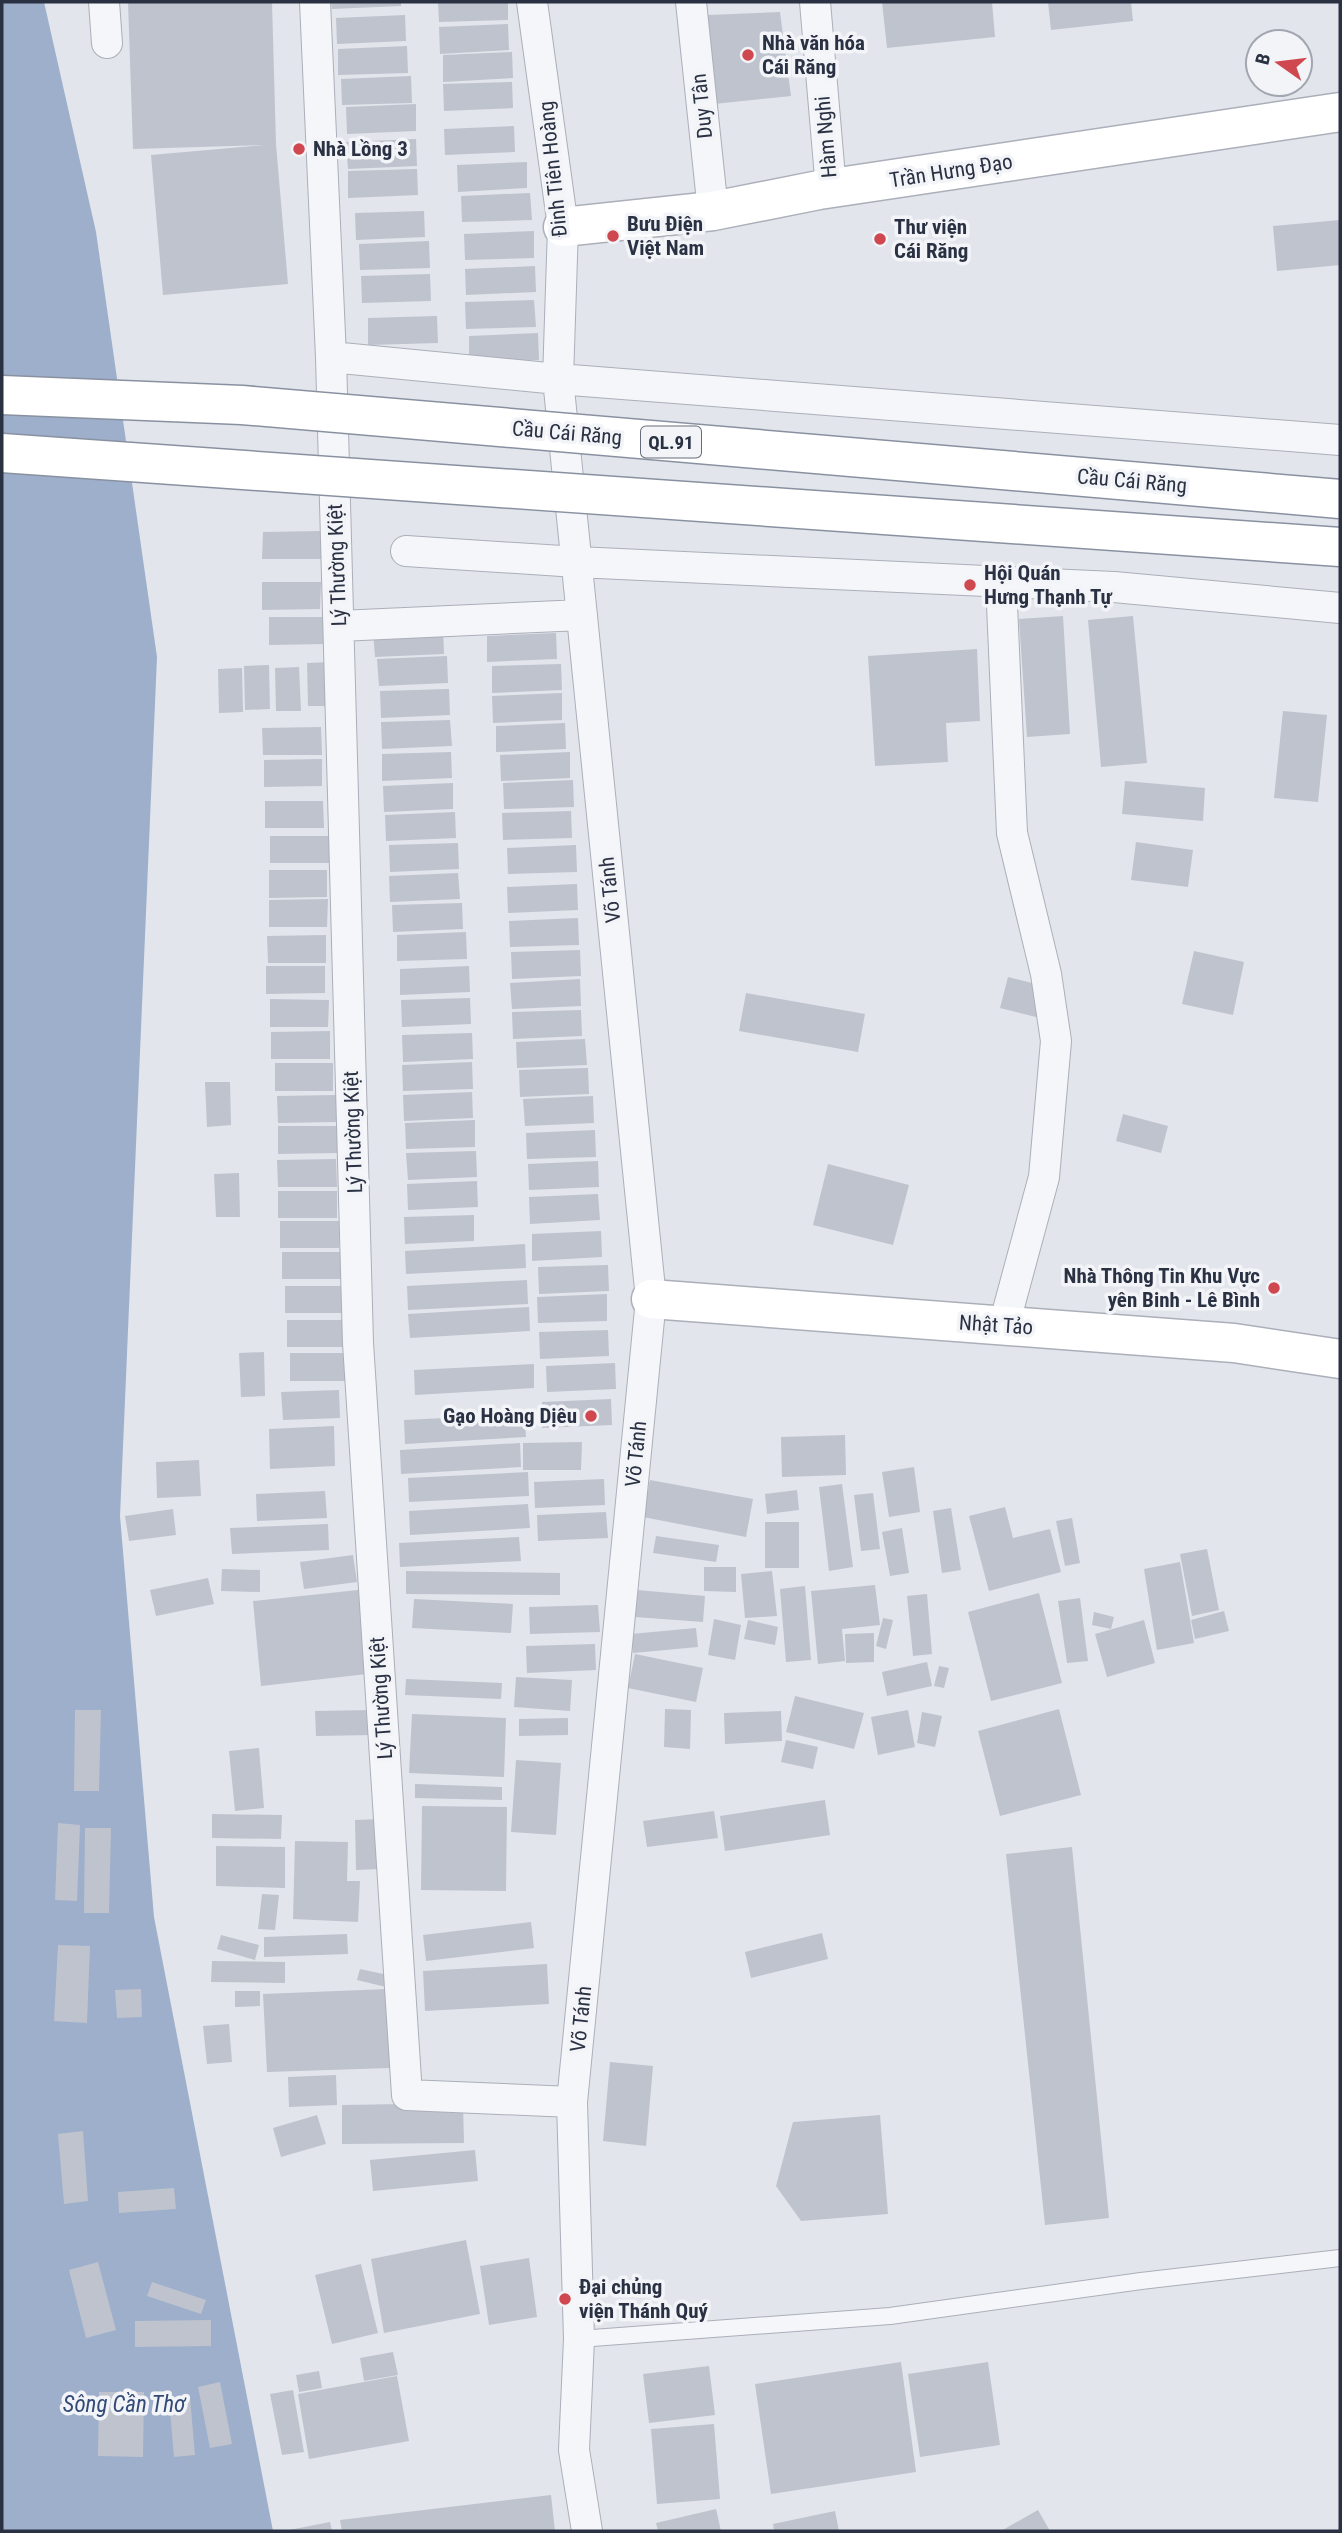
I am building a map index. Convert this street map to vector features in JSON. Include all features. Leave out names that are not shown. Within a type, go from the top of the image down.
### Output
[{"type":"main road","name":"Trần Hưng Đạo","points":[[563,227],[713,211],[819,190],[1340,112]]},
{"type":"main road","name":"Cầu Cái Răng","points":[[2,395],[242,405],[1340,499]]},
{"type":"main road","points":[[2,453],[1340,547]]},
{"type":"main road","name":"Nhật Tảo","points":[[651,1299],[1234,1343],[1340,1359]]},
{"type":"street","points":[[104,2],[107,43]]},
{"type":"street","name":"Lý Thường Kiệt","points":[[315,2],[331,357],[358,1343],[407,2095],[572,2102]]},
{"type":"street","name":"Đinh Tiên Hoàng","points":[[532,2],[563,227],[558,379]]},
{"type":"street","name":"Duy Tân","points":[[691,2],[713,211]]},
{"type":"street","name":"Hàm Nghi","points":[[815,2],[831,189]]},
{"type":"street","points":[[331,357],[558,379],[1340,440]]},
{"type":"street","name":"Võ Tánh","points":[[558,379],[651,1299],[572,2102],[579,2339],[574,2450],[587,2531]]},
{"type":"street","points":[[406,551],[577,562],[1114,587],[1340,608]]},
{"type":"street","points":[[1001,582],[1012,833],[1046,974],[1056,1041],[1044,1177],[1004,1325]]},
{"type":"street","points":[[339,626],[582,615]]},
{"type":"lane","points":[[579,2339],[890,2316],[1141,2281],[1340,2258]]},
{"type":"water","name":"Sông Cần Thơ","points":[[2,2],[44,2],[96,232],[157,657],[120,1516],[154,1917],[273,2531],[2,2531]]},
{"type":"building","points":[[128,2],[272,2],[276,144],[288,284],[163,295],[151,155],[264,145],[133,149]]},
{"type":"building","points":[[331,2],[401,2],[401,6],[332,9]]},
{"type":"building","points":[[438,2],[508,2],[508,20],[439,22]]},
{"type":"building","points":[[882,2],[992,2],[995,37],[887,48]]},
{"type":"building","points":[[1048,2],[1131,2],[1133,21],[1051,30]]},
{"type":"building","name":"Nhà văn hóa Cái Răng","points":[[780,12],[791,96],[714,104],[708,15]]},
{"type":"building","points":[[405,15],[406,41],[337,44],[336,18]]},
{"type":"building","points":[[508,24],[509,50],[440,54],[439,27]]},
{"type":"building","points":[[407,46],[408,73],[338,75],[338,49]]},
{"type":"building","points":[[512,52],[513,78],[443,82],[443,55]]},
{"type":"building","points":[[411,76],[412,103],[342,105],[341,79]]},
{"type":"building","points":[[512,82],[513,108],[444,111],[443,84]]},
{"type":"building","points":[[416,104],[416,131],[347,134],[346,107]]},
{"type":"building","points":[[514,126],[515,152],[445,155],[444,129]]},
{"type":"building","points":[[416,139],[417,166],[348,169],[346,142]]},
{"type":"building","points":[[527,162],[527,188],[458,192],[457,165]]},
{"type":"building","points":[[417,169],[418,195],[348,198],[348,171]]},
{"type":"building","points":[[530,193],[532,220],[462,222],[461,196]]},
{"type":"building","points":[[424,211],[425,237],[356,240],[355,213]]},
{"type":"building","points":[[1340,220],[1340,265],[1277,271],[1273,226]]},
{"type":"building","points":[[534,231],[534,258],[465,260],[464,234]]},
{"type":"building","points":[[429,241],[430,268],[360,270],[359,244]]},
{"type":"building","points":[[535,266],[536,292],[466,295],[465,269]]},
{"type":"building","points":[[430,274],[431,301],[362,303],[361,276]]},
{"type":"building","points":[[534,300],[536,327],[466,329],[465,302]]},
{"type":"building","points":[[437,316],[438,343],[368,345],[368,318]]},
{"type":"building","points":[[538,333],[539,360],[469,362],[469,336]]},
{"type":"building","points":[[321,531],[321,559],[262,559],[263,532]]},
{"type":"building","points":[[262,582],[321,582],[320,609],[262,610]]},
{"type":"building","points":[[1063,616],[1070,734],[1027,737],[1019,619]]},
{"type":"building","points":[[1133,616],[1147,763],[1101,767],[1088,620]]},
{"type":"building","points":[[269,617],[327,617],[327,644],[269,645]]},
{"type":"building","points":[[443,627],[444,654],[375,657],[373,631]]},
{"type":"building","points":[[556,633],[557,659],[487,662],[487,636]]},
{"type":"building","points":[[977,649],[980,721],[946,723],[948,762],[875,766],[868,656]]},
{"type":"building","points":[[447,656],[448,683],[379,686],[377,659]]},
{"type":"building","points":[[331,662],[333,706],[308,706],[307,663]]},
{"type":"building","points":[[561,664],[562,690],[492,693],[492,666]]},
{"type":"building","points":[[269,665],[270,709],[245,710],[244,666]]},
{"type":"building","points":[[299,667],[301,711],[276,711],[275,668]]},
{"type":"building","points":[[242,668],[243,712],[219,713],[218,669]]},
{"type":"building","points":[[449,689],[450,715],[381,718],[380,691]]},
{"type":"building","points":[[562,693],[562,720],[493,723],[492,696]]},
{"type":"building","points":[[1283,711],[1327,715],[1318,802],[1274,798]]},
{"type":"building","points":[[450,720],[452,746],[382,749],[381,722]]},
{"type":"building","points":[[565,723],[566,749],[496,752],[496,726]]},
{"type":"building","points":[[321,727],[322,755],[263,755],[262,728]]},
{"type":"building","points":[[451,752],[452,778],[382,781],[382,754]]},
{"type":"building","points":[[570,752],[570,778],[501,781],[500,755]]},
{"type":"building","points":[[322,759],[322,786],[264,787],[264,760]]},
{"type":"building","points":[[573,780],[574,807],[504,809],[503,783]]},
{"type":"building","points":[[1125,781],[1205,788],[1203,821],[1122,814]]},
{"type":"building","points":[[453,783],[453,809],[384,812],[383,786]]},
{"type":"building","points":[[265,801],[323,801],[324,828],[265,828]]},
{"type":"building","points":[[571,811],[572,838],[503,840],[502,813]]},
{"type":"building","points":[[455,812],[456,838],[386,841],[385,815]]},
{"type":"building","points":[[270,836],[329,836],[329,863],[270,863]]},
{"type":"building","points":[[1136,842],[1193,850],[1188,887],[1131,880]]},
{"type":"building","points":[[458,843],[459,869],[390,872],[389,845]]},
{"type":"building","points":[[576,845],[577,872],[508,874],[507,848]]},
{"type":"building","points":[[269,870],[327,870],[327,897],[269,898]]},
{"type":"building","points":[[458,873],[460,899],[390,902],[389,876]]},
{"type":"building","points":[[577,884],[578,910],[508,913],[507,887]]},
{"type":"building","points":[[328,899],[327,927],[269,927],[269,900]]},
{"type":"building","points":[[462,903],[463,929],[393,932],[392,905]]},
{"type":"building","points":[[578,918],[579,945],[510,947],[509,921]]},
{"type":"building","points":[[466,932],[467,959],[397,961],[397,935]]},
{"type":"building","points":[[326,935],[326,963],[268,963],[267,936]]},
{"type":"building","points":[[580,950],[581,976],[512,979],[511,952]]},
{"type":"building","points":[[1194,951],[1244,962],[1233,1015],[1182,1004]]},
{"type":"building","points":[[266,966],[325,966],[325,993],[266,994]]},
{"type":"building","points":[[469,966],[470,992],[400,995],[400,969]]},
{"type":"building","points":[[1008,977],[1052,988],[1044,1019],[1000,1008]]},
{"type":"building","points":[[580,979],[581,1006],[512,1009],[510,983]]},
{"type":"building","points":[[746,993],[865,1014],[858,1052],[739,1031]]},
{"type":"building","points":[[470,998],[471,1024],[402,1027],[401,1000]]},
{"type":"building","points":[[270,999],[329,1000],[328,1027],[270,1027]]},
{"type":"building","points":[[581,1010],[582,1036],[513,1039],[512,1012]]},
{"type":"building","points":[[330,1031],[330,1059],[271,1059],[271,1032]]},
{"type":"building","points":[[472,1033],[473,1059],[403,1062],[402,1035]]},
{"type":"building","points":[[585,1039],[587,1065],[517,1068],[516,1042]]},
{"type":"building","points":[[472,1062],[473,1089],[403,1091],[402,1065]]},
{"type":"building","points":[[275,1063],[333,1063],[333,1091],[275,1091]]},
{"type":"building","points":[[588,1068],[589,1094],[520,1097],[519,1070]]},
{"type":"building","points":[[205,1082],[230,1082],[231,1125],[207,1127]]},
{"type":"building","points":[[472,1092],[473,1118],[404,1121],[403,1095]]},
{"type":"building","points":[[336,1095],[336,1122],[278,1123],[277,1096]]},
{"type":"building","points":[[593,1096],[594,1123],[525,1126],[523,1099]]},
{"type":"building","points":[[1123,1114],[1168,1126],[1161,1153],[1116,1141]]},
{"type":"building","points":[[475,1120],[475,1147],[406,1149],[405,1123]]},
{"type":"building","points":[[278,1126],[337,1126],[337,1153],[278,1154]]},
{"type":"building","points":[[595,1130],[596,1157],[527,1159],[526,1133]]},
{"type":"building","points":[[476,1151],[477,1177],[408,1180],[406,1153]]},
{"type":"building","points":[[336,1159],[337,1187],[278,1187],[277,1160]]},
{"type":"building","points":[[598,1161],[599,1187],[529,1190],[528,1164]]},
{"type":"building","points":[[828,1164],[909,1185],[893,1245],[813,1225]]},
{"type":"building","points":[[239,1173],[240,1217],[216,1217],[214,1174]]},
{"type":"building","points":[[477,1181],[478,1207],[408,1210],[407,1184]]},
{"type":"building","points":[[278,1191],[337,1191],[337,1218],[278,1218]]},
{"type":"building","points":[[598,1194],[600,1220],[530,1224],[529,1197]]},
{"type":"building","points":[[474,1215],[474,1241],[405,1244],[404,1217]]},
{"type":"building","points":[[280,1221],[339,1221],[339,1248],[280,1248]]},
{"type":"building","points":[[601,1231],[602,1257],[532,1261],[532,1234]]},
{"type":"building","points":[[525,1244],[526,1268],[406,1274],[405,1251]]},
{"type":"building","points":[[282,1252],[341,1252],[341,1279],[282,1279]]},
{"type":"building","points":[[608,1265],[609,1291],[539,1294],[538,1267]]},
{"type":"building","points":[[527,1280],[528,1304],[408,1310],[407,1286]]},
{"type":"building","points":[[285,1286],[344,1286],[344,1313],[285,1313]]},
{"type":"building","points":[[607,1294],[607,1321],[538,1323],[537,1297]]},
{"type":"building","points":[[529,1307],[530,1331],[410,1338],[408,1314]]},
{"type":"building","points":[[287,1320],[345,1320],[345,1347],[287,1347]]},
{"type":"building","points":[[608,1330],[609,1356],[540,1359],[539,1332]]},
{"type":"building","points":[[264,1352],[265,1396],[241,1397],[239,1353]]},
{"type":"building","points":[[290,1353],[349,1353],[348,1381],[290,1381]]},
{"type":"building","points":[[615,1363],[616,1389],[547,1392],[546,1366]]},
{"type":"building","points":[[534,1364],[534,1388],[415,1395],[414,1370]]},
{"type":"building","points":[[339,1390],[340,1418],[283,1420],[281,1392]]},
{"type":"building","points":[[611,1399],[612,1425],[542,1428],[542,1402]]},
{"type":"building","points":[[524,1414],[526,1437],[405,1444],[404,1420]]},
{"type":"building","points":[[334,1426],[335,1466],[270,1469],[269,1429]]},
{"type":"building","points":[[845,1435],[846,1475],[782,1477],[781,1437]]},
{"type":"building","points":[[582,1442],[581,1470],[523,1470],[523,1443]]},
{"type":"building","points":[[520,1443],[521,1467],[401,1474],[400,1450]]},
{"type":"building","points":[[199,1460],[201,1496],[157,1498],[156,1462]]},
{"type":"building","points":[[914,1467],[920,1512],[889,1517],[882,1472]]},
{"type":"building","points":[[528,1472],[529,1496],[409,1502],[408,1478]]},
{"type":"building","points":[[604,1479],[605,1505],[535,1508],[534,1482]]},
{"type":"building","points":[[650,1480],[753,1499],[746,1537],[643,1517]]},
{"type":"building","points":[[842,1484],[853,1567],[829,1571],[819,1487]]},
{"type":"building","points":[[797,1490],[799,1510],[767,1514],[765,1494]]},
{"type":"building","points":[[325,1491],[327,1518],[257,1521],[256,1494]]},
{"type":"building","points":[[873,1493],[880,1549],[861,1551],[854,1495]]},
{"type":"building","points":[[528,1504],[530,1528],[410,1535],[409,1511]]},
{"type":"building","points":[[1005,1507],[1013,1538],[1050,1529],[1061,1572],[989,1591],[969,1516]]},
{"type":"building","points":[[951,1508],[961,1570],[942,1573],[933,1511]]},
{"type":"building","points":[[173,1509],[176,1535],[129,1541],[125,1516]]},
{"type":"building","points":[[606,1512],[608,1538],[538,1541],[537,1515]]},
{"type":"building","points":[[1072,1518],[1080,1563],[1065,1566],[1056,1521]]},
{"type":"building","points":[[765,1522],[799,1522],[799,1568],[765,1568]]},
{"type":"building","points":[[328,1524],[329,1550],[232,1554],[230,1528]]},
{"type":"building","points":[[902,1528],[909,1573],[890,1576],[882,1532]]},
{"type":"building","points":[[656,1536],[719,1545],[716,1562],[653,1553]]},
{"type":"building","points":[[519,1537],[521,1561],[400,1567],[399,1543]]},
{"type":"building","points":[[1207,1549],[1219,1610],[1192,1616],[1180,1554]]},
{"type":"building","points":[[353,1555],[357,1582],[304,1589],[300,1562]]},
{"type":"building","points":[[1180,1562],[1194,1643],[1157,1650],[1144,1569]]},
{"type":"building","points":[[704,1567],[736,1567],[736,1592],[704,1591]]},
{"type":"building","points":[[222,1569],[260,1570],[260,1592],[221,1591]]},
{"type":"building","points":[[406,1571],[560,1573],[560,1595],[406,1594]]},
{"type":"building","points":[[772,1571],[777,1616],[745,1618],[741,1574]]},
{"type":"building","points":[[208,1578],[214,1604],[156,1616],[150,1590]]},
{"type":"building","points":[[875,1585],[880,1625],[842,1629],[845,1661],[818,1664],[811,1591]]},
{"type":"building","points":[[805,1586],[811,1660],[786,1662],[780,1589]]},
{"type":"building","points":[[358,1590],[367,1674],[261,1686],[253,1601]]},
{"type":"building","points":[[637,1590],[705,1596],[703,1622],[635,1617]]},
{"type":"building","points":[[1039,1593],[1062,1683],[991,1701],[968,1612]]},
{"type":"building","points":[[927,1594],[932,1654],[913,1656],[907,1596]]},
{"type":"building","points":[[1080,1598],[1088,1661],[1067,1663],[1058,1601]]},
{"type":"building","points":[[414,1599],[513,1604],[511,1633],[412,1628]]},
{"type":"building","points":[[598,1605],[600,1632],[530,1634],[529,1607]]},
{"type":"building","points":[[1224,1611],[1229,1631],[1195,1639],[1191,1620]]},
{"type":"building","points":[[1094,1612],[1114,1617],[1111,1629],[1092,1625]]},
{"type":"building","points":[[883,1618],[893,1620],[886,1649],[876,1646]]},
{"type":"building","points":[[714,1619],[741,1625],[735,1660],[708,1655]]},
{"type":"building","points":[[748,1620],[778,1627],[775,1645],[744,1639]]},
{"type":"building","points":[[1144,1620],[1155,1663],[1107,1677],[1095,1634]]},
{"type":"building","points":[[696,1628],[698,1647],[633,1653],[631,1634]]},
{"type":"building","points":[[874,1633],[874,1662],[846,1663],[845,1634]]},
{"type":"building","points":[[595,1644],[596,1670],[527,1673],[526,1646]]},
{"type":"building","points":[[635,1654],[703,1668],[696,1702],[628,1688]]},
{"type":"building","points":[[927,1662],[932,1686],[887,1696],[882,1672]]},
{"type":"building","points":[[939,1666],[949,1668],[944,1688],[934,1686]]},
{"type":"building","points":[[516,1677],[572,1680],[570,1711],[514,1707]]},
{"type":"building","points":[[406,1679],[502,1683],[501,1699],[405,1695]]},
{"type":"building","points":[[795,1696],[864,1713],[854,1749],[786,1732]]},
{"type":"building","points":[[665,1709],[691,1710],[690,1749],[664,1747]]},
{"type":"building","points":[[1059,1709],[1081,1795],[1000,1816],[978,1731]]},
{"type":"building","points":[[75,1710],[101,1710],[99,1791],[74,1791]]},
{"type":"building","points":[[372,1710],[372,1735],[316,1736],[315,1711]]},
{"type":"building","points":[[908,1710],[915,1747],[878,1755],[871,1717]]},
{"type":"building","points":[[781,1711],[782,1741],[725,1744],[724,1713]]},
{"type":"building","points":[[922,1712],[942,1716],[935,1747],[917,1743]]},
{"type":"building","points":[[412,1714],[506,1718],[504,1777],[409,1773]]},
{"type":"building","points":[[568,1718],[568,1735],[519,1736],[519,1719]]},
{"type":"building","points":[[786,1740],[818,1747],[813,1769],[781,1762]]},
{"type":"building","points":[[259,1748],[264,1808],[235,1811],[229,1751]]},
{"type":"building","points":[[516,1760],[561,1763],[556,1835],[511,1832]]},
{"type":"building","points":[[415,1784],[502,1787],[502,1800],[415,1798]]},
{"type":"building","points":[[825,1800],[830,1835],[725,1851],[720,1816]]},
{"type":"building","points":[[422,1806],[507,1807],[506,1891],[421,1890]]},
{"type":"building","points":[[714,1811],[718,1838],[647,1847],[643,1821]]},
{"type":"building","points":[[212,1814],[282,1815],[281,1839],[212,1838]]},
{"type":"building","points":[[380,1819],[381,1869],[356,1870],[355,1820]]},
{"type":"building","points":[[58,1823],[80,1825],[77,1901],[55,1900]]},
{"type":"building","points":[[85,1828],[111,1828],[109,1913],[84,1913]]},
{"type":"building","points":[[295,1841],[348,1842],[347,1881],[360,1881],[358,1922],[293,1919]]},
{"type":"building","points":[[216,1846],[285,1847],[285,1888],[216,1886]]},
{"type":"building","points":[[1072,1847],[1109,2218],[1045,2225],[1006,1854]]},
{"type":"building","points":[[262,1894],[279,1895],[275,1930],[258,1929]]},
{"type":"building","points":[[531,1922],[534,1948],[426,1961],[423,1935]]},
{"type":"building","points":[[822,1933],[828,1959],[751,1978],[745,1952]]},
{"type":"building","points":[[347,1934],[348,1954],[264,1957],[264,1937]]},
{"type":"building","points":[[221,1935],[259,1945],[255,1960],[217,1949]]},
{"type":"building","points":[[58,1945],[90,1946],[87,2023],[54,2021]]},
{"type":"building","points":[[212,1961],[285,1962],[285,1983],[211,1982]]},
{"type":"building","points":[[547,1964],[549,2004],[425,2011],[423,1971]]},
{"type":"building","points":[[360,1969],[388,1975],[386,1987],[357,1980]]},
{"type":"building","points":[[141,1989],[142,2017],[117,2018],[115,1990]]},
{"type":"building","points":[[387,1989],[390,2068],[267,2072],[263,1994]]},
{"type":"building","points":[[235,1991],[260,1991],[260,2006],[235,2007]]},
{"type":"building","points":[[229,2024],[232,2062],[207,2064],[203,2026]]},
{"type":"building","points":[[610,2062],[653,2066],[646,2146],[603,2141]]},
{"type":"building","points":[[336,2075],[337,2105],[289,2107],[288,2077]]},
{"type":"building","points":[[463,2103],[464,2143],[342,2144],[342,2105]]},
{"type":"building","points":[[317,2115],[326,2144],[281,2157],[273,2128]]},
{"type":"building","points":[[880,2115],[888,2214],[801,2221],[776,2186],[793,2122]]},
{"type":"building","points":[[83,2131],[88,2201],[64,2204],[58,2134]]},
{"type":"building","points":[[475,2150],[478,2181],[373,2191],[370,2160]]},
{"type":"building","points":[[174,2188],[176,2209],[119,2213],[118,2192]]},
{"type":"building","points":[[466,2240],[480,2314],[384,2333],[371,2259]]},
{"type":"building","points":[[529,2258],[537,2317],[489,2325],[480,2266]]},
{"type":"building","points":[[98,2262],[116,2330],[86,2338],[69,2270]]},
{"type":"building","points":[[361,2264],[378,2333],[332,2344],[315,2275]]},
{"type":"building","points":[[152,2282],[206,2300],[201,2314],[147,2296]]},
{"type":"building","points":[[211,2320],[211,2346],[135,2347],[135,2321]]},
{"type":"building","points":[[393,2352],[398,2375],[364,2381],[360,2358]]},
{"type":"building","points":[[901,2362],[916,2472],[771,2494],[755,2384]]},
{"type":"building","points":[[988,2362],[1000,2445],[920,2457],[908,2374]]},
{"type":"building","points":[[709,2366],[715,2415],[649,2423],[643,2374]]},
{"type":"building","points":[[319,2371],[322,2388],[299,2392],[296,2375]]},
{"type":"building","points":[[397,2376],[409,2441],[309,2459],[298,2394]]},
{"type":"building","points":[[220,2382],[232,2444],[210,2448],[198,2387]]},
{"type":"building","points":[[293,2390],[304,2452],[282,2455],[270,2394]]},
{"type":"building","points":[[99,2392],[144,2392],[143,2457],[98,2456]]},
{"type":"building","points":[[190,2397],[195,2455],[174,2457],[169,2399]]},
{"type":"building","points":[[714,2424],[720,2499],[657,2504],[651,2429]]},
{"type":"building","points":[[551,2495],[555,2531],[342,2531],[340,2520]]},
{"type":"building","points":[[716,2509],[721,2531],[658,2531],[656,2523]]},
{"type":"building","points":[[1038,2510],[1050,2531],[1001,2531]]},
{"type":"building","points":[[835,2511],[839,2531],[774,2531],[773,2524]]},
{"type":"building","points":[[330,2522],[332,2531],[289,2530]]},
{"type":"place","name":"Nhà văn hóa Cái Răng","points":[[748,55]]},
{"type":"place","name":"Nhà Lồng 3","points":[[299,149]]},
{"type":"place","name":"Bưu Điện Việt Nam","points":[[613,236]]},
{"type":"place","name":"Thư viện Cái Răng","points":[[880,239]]},
{"type":"place","name":"Hội Quán Hưng Thạnh Tự","points":[[970,585]]},
{"type":"place","name":"Nhà Thông Tin Khu Vực yên Binh - Lê Bình","points":[[1274,1288]]},
{"type":"place","name":"Gạo Hoàng Dịêu","points":[[591,1416]]},
{"type":"place","name":"Đại chủng viện Thánh Quý","points":[[565,2299]]}]
